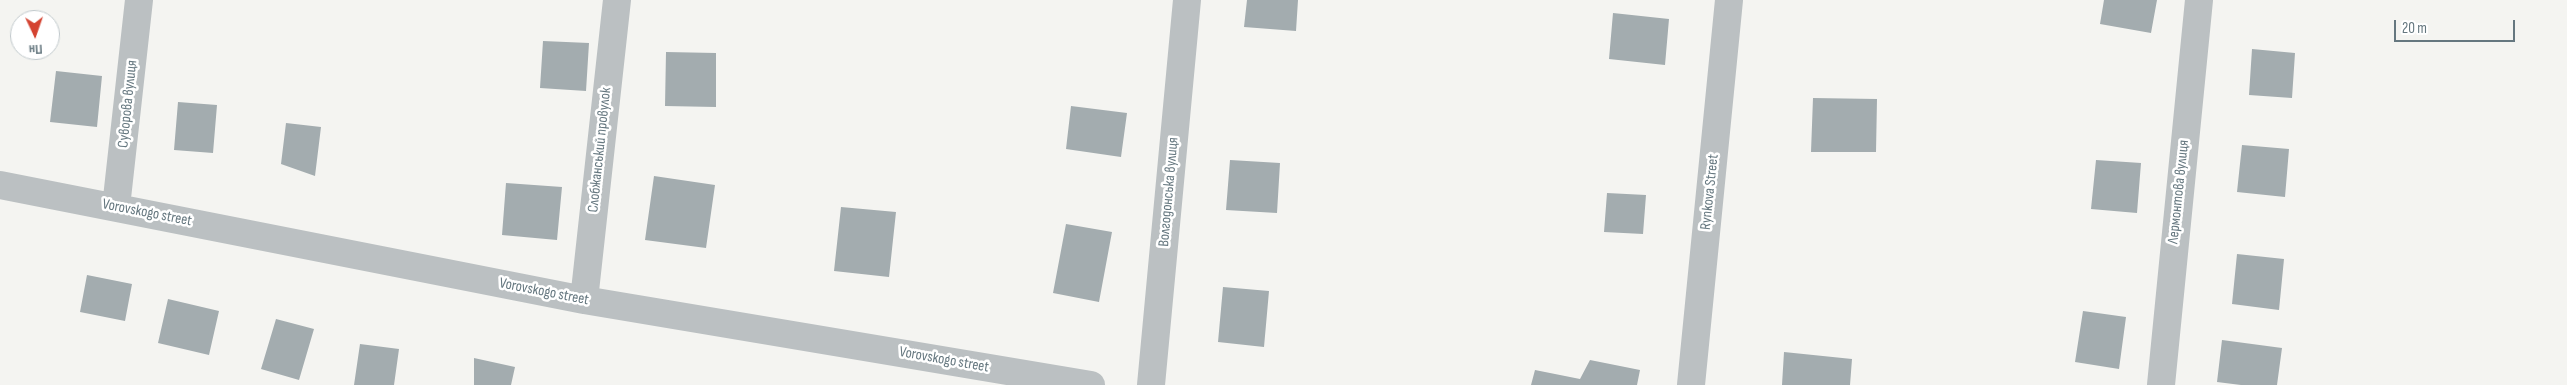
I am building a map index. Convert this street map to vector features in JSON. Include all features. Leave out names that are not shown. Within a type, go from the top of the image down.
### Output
[{"type":"street","name":"Суворова вулиця","points":[[116,207],[139,0]]},
{"type":"street","name":"Слобжанський провулок","points":[[584,300],[617,0]]},
{"type":"street","name":"Волгодонська вулиця","points":[[1151,385],[1187,0]]},
{"type":"street","name":"Rynkova Street","points":[[1691,385],[1729,0]]},
{"type":"street","name":"Лермонтова вулиця","points":[[2161,385],[2172,257],[2199,0]]},
{"type":"street","name":"Vorovskogo street","points":[[0,185],[584,300],[1091,385]]},
{"type":"building","points":[[1247,0],[1298,0],[1296,31],[1244,27]]},
{"type":"building","points":[[2104,0],[2157,0],[2151,33],[2100,24]]},
{"type":"building","points":[[1613,13],[1669,19],[1665,65],[1609,59]]},
{"type":"building","points":[[543,41],[589,43],[586,91],[540,88]]},
{"type":"building","points":[[2252,49],[2295,53],[2292,98],[2249,95]]},
{"type":"building","points":[[666,52],[716,53],[716,107],[665,106]]},
{"type":"building","points":[[56,71],[102,76],[97,127],[50,122]]},
{"type":"building","points":[[1813,98],[1877,99],[1876,152],[1811,152]]},
{"type":"building","points":[[178,102],[217,105],[213,153],[174,150]]},
{"type":"building","points":[[1071,106],[1127,113],[1121,157],[1066,149]]},
{"type":"building","points":[[286,123],[321,127],[315,176],[281,164]]},
{"type":"building","points":[[2242,145],[2289,149],[2285,197],[2237,192]]},
{"type":"building","points":[[1230,160],[1280,163],[1277,213],[1226,210]]},
{"type":"building","points":[[2096,160],[2141,163],[2137,213],[2091,209]]},
{"type":"building","points":[[654,176],[715,185],[706,248],[645,240]]},
{"type":"building","points":[[506,183],[562,187],[557,240],[502,235]]},
{"type":"building","points":[[1607,193],[1646,195],[1643,234],[1604,232]]},
{"type":"building","points":[[841,207],[896,212],[889,277],[834,271]]},
{"type":"building","points":[[1066,224],[1112,232],[1099,302],[1053,293]]},
{"type":"building","points":[[2237,254],[2284,259],[2279,310],[2232,304]]},
{"type":"building","points":[[87,275],[132,284],[125,321],[80,312]]},
{"type":"building","points":[[1223,287],[1269,291],[1264,347],[1218,342]]},
{"type":"building","points":[[168,299],[219,311],[209,355],[158,343]]},
{"type":"building","points":[[2083,311],[2126,317],[2119,369],[2075,362]]},
{"type":"building","points":[[276,319],[314,329],[299,380],[261,369]]},
{"type":"building","points":[[2222,340],[2282,348],[2277,385],[2241,385],[2217,382]]},
{"type":"building","points":[[360,344],[399,349],[394,385],[354,385]]},
{"type":"building","points":[[1784,352],[1852,359],[1850,385],[1782,385]]},
{"type":"building","points":[[474,358],[515,367],[511,385],[474,385]]},
{"type":"building","points":[[1590,360],[1640,370],[1637,385],[1531,385],[1535,370],[1580,379]]}]
